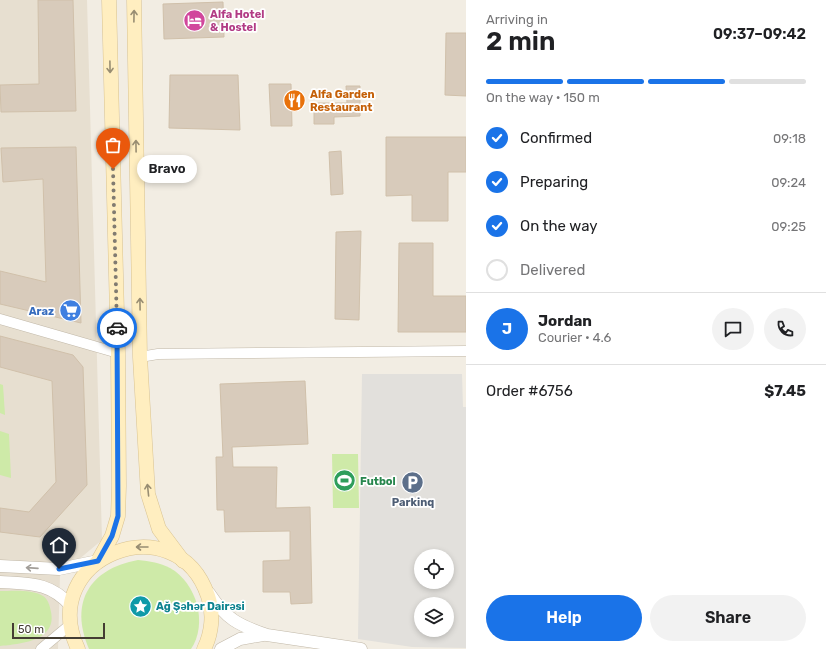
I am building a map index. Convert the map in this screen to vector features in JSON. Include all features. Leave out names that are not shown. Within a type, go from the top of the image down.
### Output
[{"type":"main road","points":[[78,649],[71,624],[71,606],[77,586],[98,561],[112,536],[118,516],[118,353],[109,0]]},
{"type":"main road","points":[[134,0],[140,357],[148,494],[159,529],[183,561],[196,574],[206,589],[210,601],[211,625],[204,649]]},
{"type":"main road","points":[[98,561],[118,550],[141,546],[163,550],[183,561]]},
{"type":"street","points":[[0,319],[118,353]]},
{"type":"street","points":[[140,357],[158,354],[331,351],[466,351]]},
{"type":"street","points":[[0,566],[59,569],[98,561]]},
{"type":"street","points":[[0,582],[29,584],[45,587],[62,596],[71,606]]},
{"type":"street","points":[[206,589],[231,620],[267,635],[361,649]]},
{"type":"street","points":[[41,649],[71,624]]},
{"type":"street","points":[[221,649],[240,639],[267,635]]},
{"type":"shaded area","points":[[0,0],[87,0],[102,540],[60,575],[58,649],[0,649]]},
{"type":"shaded area","name":"Parkinq","points":[[362,374],[462,374],[463,407],[466,407],[466,648],[412,647],[358,639]]},
{"type":"green space","points":[[0,384],[3,385],[5,415],[0,413]]},
{"type":"green space","points":[[0,431],[9,434],[11,478],[0,475]]},
{"type":"green space","name":"Futbol","points":[[332,454],[358,454],[359,508],[333,508]]},
{"type":"green space","name":"Ağ Şəhər Dairəsi","points":[[138,560],[155,562],[170,568],[187,583],[197,605],[199,616],[199,628],[191,649],[89,649],[83,632],[81,617],[83,603],[88,591],[96,580],[107,571]]},
{"type":"green space","points":[[0,591],[28,591],[45,597],[51,612],[51,622],[43,635],[27,642],[0,646]]},
{"type":"building","points":[[38,0],[73,0],[76,111],[1,112],[0,85],[39,84]]},
{"type":"building","name":"Alfa Hotel & Hostel","points":[[223,2],[224,37],[164,39],[163,4]]},
{"type":"building","points":[[446,33],[466,33],[466,96],[445,95]]},
{"type":"building","points":[[170,75],[238,75],[240,130],[169,128]]},
{"type":"building","points":[[269,84],[291,84],[292,126],[271,126]]},
{"type":"building","points":[[346,86],[360,86],[360,116],[334,117],[334,124],[314,124],[314,103],[347,103]]},
{"type":"building","points":[[386,137],[466,137],[466,172],[448,172],[448,221],[412,221],[412,195],[386,196]]},
{"type":"building","points":[[76,147],[81,323],[0,304],[0,271],[46,282],[43,179],[3,182],[1,148]]},
{"type":"building","points":[[341,151],[343,194],[331,195],[329,152]]},
{"type":"building","points":[[361,231],[359,320],[335,319],[336,232]]},
{"type":"building","points":[[399,243],[433,243],[433,296],[466,296],[466,332],[398,332]]},
{"type":"building","points":[[0,336],[73,355],[83,367],[87,485],[40,537],[0,532],[0,508],[29,512],[56,482],[52,381],[0,367]]},
{"type":"building","points":[[305,381],[308,444],[232,447],[233,467],[277,467],[276,508],[310,507],[312,603],[291,604],[290,592],[263,592],[263,561],[290,560],[290,531],[225,532],[224,510],[217,510],[216,457],[223,457],[220,384]]},
{"type":"way so far","points":[[113,169],[117,328]]},
{"type":"place","name":"Alfa Hotel & Hostel","points":[[194,20]]},
{"type":"place","name":"Alfa Garden Restaurant","points":[[295,100]]},
{"type":"place","name":"Bravo","points":[[113,169]]},
{"type":"place","name":"Araz","points":[[70,311]]},
{"type":"place","name":"Futbol","points":[[345,481]]},
{"type":"place","name":"Parkinq","points":[[413,482]]},
{"type":"place","name":"Ağ Şəhər Dairəsi","points":[[140,606]]},
{"type":"route","points":[[59,569],[98,561],[107,548],[118,516],[117,328]]}]
